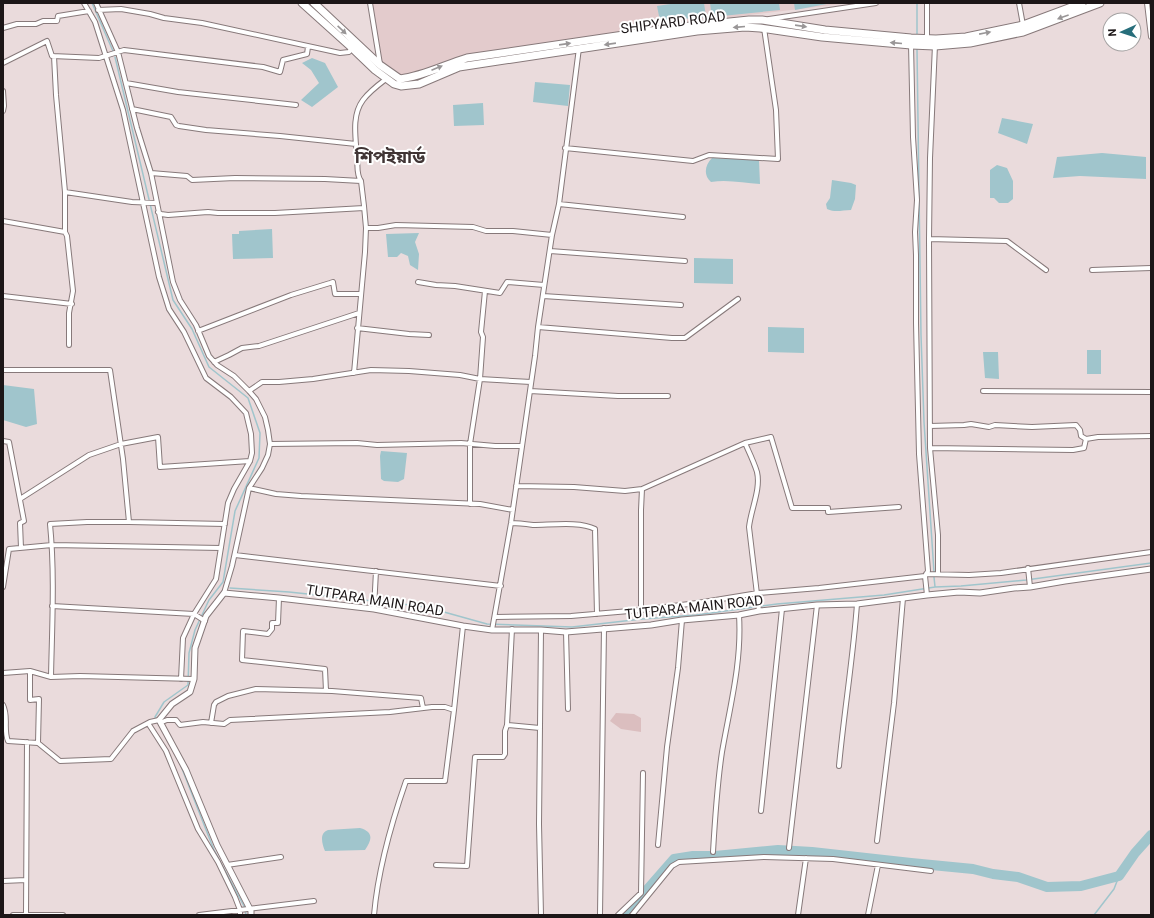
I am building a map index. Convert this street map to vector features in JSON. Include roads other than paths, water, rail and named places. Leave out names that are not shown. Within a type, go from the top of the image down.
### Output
[{"type":"main road","name":"SHIPYARD ROAD","points":[[302,3],[375,70],[394,84],[401,86],[410,86],[424,82],[459,67],[671,28],[730,21],[762,20],[911,41],[927,39],[935,43],[1023,25],[1082,3]]},
{"type":"main road","points":[[314,3],[380,65]]},
{"type":"main road","name":"SHIPYARD ROAD","points":[[380,65],[400,79],[425,74],[439,67],[467,58],[697,31],[745,27],[764,28],[822,37],[935,43],[970,43],[1023,32],[1100,3]]},
{"type":"street","points":[[84,3],[95,22],[123,110],[146,204],[159,277],[169,308],[184,332],[206,378],[231,396],[246,413],[251,434],[252,453],[250,460],[234,489],[228,504],[216,579],[194,614],[183,638],[182,679]]},
{"type":"street","points":[[96,3],[118,52],[132,109],[151,173],[155,203],[174,282],[180,300],[198,331],[209,356],[214,362],[234,376],[256,399],[265,417],[270,444],[268,455],[262,468],[249,488],[235,555],[224,593],[204,620],[195,648],[193,679],[190,692],[172,704],[161,721]]},
{"type":"street","points":[[370,3],[380,65]]},
{"type":"street","points":[[565,148],[693,161],[709,155],[778,160],[776,110],[762,20],[876,3]]},
{"type":"street","points":[[927,3],[927,39]]},
{"type":"street","points":[[1019,3],[1023,25]]},
{"type":"street","points":[[1147,3],[1151,37]]},
{"type":"street","points":[[98,10],[121,9],[142,12],[164,18],[202,23],[340,53],[349,52],[352,48]]},
{"type":"street","points":[[3,28],[17,24],[36,24],[46,20],[57,21],[58,16],[89,11]]},
{"type":"street","points":[[3,63],[47,41],[52,56],[54,56],[65,192],[65,232],[67,236],[73,291],[72,304],[69,313],[69,345]]},
{"type":"street","points":[[911,41],[913,137],[917,200],[915,232],[915,289],[919,454],[928,571],[926,575],[926,595]]},
{"type":"street","points":[[935,43],[930,158],[930,448],[938,535],[938,574]]},
{"type":"street","points":[[492,630],[501,586],[513,510],[544,285],[558,204],[579,45]]},
{"type":"street","points":[[54,56],[99,58],[124,50],[263,67],[280,72],[283,60],[307,54],[308,47]]},
{"type":"street","points":[[354,373],[366,228],[361,182],[357,170],[356,117],[363,100],[386,79]]},
{"type":"street","points":[[126,83],[178,92],[296,106]]},
{"type":"street","points":[[3,91],[3,111]]},
{"type":"street","points":[[132,109],[169,116],[173,119],[176,125],[179,126],[206,130],[255,133],[356,144]]},
{"type":"street","points":[[151,173],[187,176],[192,180],[294,178],[361,182]]},
{"type":"street","points":[[65,192],[146,204],[155,203]]},
{"type":"street","points":[[558,204],[683,217]]},
{"type":"street","points":[[158,212],[168,215],[208,212],[275,213],[364,208]]},
{"type":"street","points":[[3,221],[65,232]]},
{"type":"street","points":[[366,228],[396,225],[473,227],[486,231],[512,231],[552,235]]},
{"type":"street","points":[[929,239],[1007,241],[1046,270]]},
{"type":"street","points":[[550,251],[685,261]]},
{"type":"street","points":[[1092,270],[1151,268]]},
{"type":"street","points":[[198,331],[291,295],[333,282],[336,294],[361,294]]},
{"type":"street","points":[[418,282],[500,293],[508,282],[544,285]]},
{"type":"street","points":[[470,504],[470,444],[480,379],[484,337],[481,332],[485,291]]},
{"type":"street","points":[[3,296],[72,304]]},
{"type":"street","points":[[543,296],[681,305]]},
{"type":"street","points":[[538,327],[665,338],[685,338],[738,299]]},
{"type":"street","points":[[214,362],[242,348],[259,346],[358,313]]},
{"type":"street","points":[[357,328],[429,335]]},
{"type":"street","points":[[3,370],[110,370],[121,444],[129,522]]},
{"type":"street","points":[[249,391],[262,382],[313,379],[371,370],[409,371],[460,375],[480,379],[531,382]]},
{"type":"street","points":[[530,391],[618,396],[668,396]]},
{"type":"street","points":[[983,391],[1151,392]]},
{"type":"street","points":[[930,426],[971,424],[989,427],[995,425],[1032,427],[1076,426],[1080,430],[1081,436],[1086,439],[1098,437],[1151,436]]},
{"type":"street","points":[[20,499],[89,455],[121,444],[158,437],[160,467],[250,460]]},
{"type":"street","points":[[516,486],[574,487],[625,491],[642,490],[745,443],[771,437],[792,508],[828,508],[828,512],[899,507]]},
{"type":"street","points":[[930,448],[1073,450],[1084,448],[1086,439]]},
{"type":"street","points":[[3,441],[9,442],[24,521],[20,523],[21,548]]},
{"type":"street","points":[[745,443],[757,472],[757,484],[749,527],[759,611]]},
{"type":"street","points":[[270,444],[470,444],[522,446]]},
{"type":"street","points":[[249,488],[276,494],[480,504],[513,510]]},
{"type":"street","points":[[641,610],[642,490]]},
{"type":"street","points":[[51,677],[52,544],[50,524],[129,522],[225,524]]},
{"type":"street","points":[[511,523],[579,525],[591,527],[595,530],[597,614]]},
{"type":"street","points":[[3,588],[9,549],[52,544],[221,548]]},
{"type":"street","points":[[495,618],[571,616],[641,610],[758,593],[819,588],[926,575],[1001,573],[1028,568],[1078,563],[1151,552]]},
{"type":"street","points":[[235,555],[283,562],[376,571],[501,586]]},
{"type":"street","points":[[1028,568],[1030,587]]},
{"type":"street","name":"TUTPARA MAIN ROAD","points":[[224,593],[374,606],[463,626],[492,630],[541,630],[566,632],[651,625],[682,620],[739,615],[759,611],[782,610],[817,605],[857,604],[959,592],[980,593],[1151,569]]},
{"type":"street","points":[[374,606],[376,571]]},
{"type":"street","points":[[279,598],[278,623],[272,623],[272,629],[268,634],[243,631],[242,660],[325,669],[326,691]]},
{"type":"street","points":[[876,841],[894,703],[903,598]]},
{"type":"street","points":[[839,766],[853,652],[857,604]]},
{"type":"street","points":[[789,848],[817,605]]},
{"type":"street","points":[[52,606],[194,614],[204,620]]},
{"type":"street","points":[[760,811],[782,610]]},
{"type":"street","points":[[713,852],[718,778],[738,666],[740,637],[739,615]]},
{"type":"street","points":[[658,845],[667,748],[678,668],[682,620]]},
{"type":"street","points":[[374,915],[390,829],[406,781],[444,780],[454,710],[463,626]]},
{"type":"street","points":[[600,915],[604,628]]},
{"type":"street","points":[[436,865],[467,866],[475,756],[503,757],[505,754],[505,731],[507,725],[512,630]]},
{"type":"street","points":[[541,630],[539,824],[541,915]]},
{"type":"street","points":[[566,632],[568,709]]},
{"type":"street","points":[[3,673],[30,671],[51,677],[80,676],[193,679]]},
{"type":"street","points":[[30,671],[30,700],[39,700],[38,743]]},
{"type":"street","points":[[211,723],[214,705],[216,702],[228,696],[256,689],[326,691],[421,698],[423,708]]},
{"type":"street","points":[[3,705],[6,712],[5,734],[8,741],[38,743],[60,761],[111,759],[133,731],[149,722],[176,720],[180,725],[211,723],[224,724],[230,720],[359,714],[445,706],[454,710]]},
{"type":"street","points":[[161,721],[186,770],[217,845],[227,865],[245,912]]},
{"type":"street","points":[[149,722],[166,751],[198,828],[245,912]]},
{"type":"street","points":[[507,725],[540,728]]},
{"type":"street","points":[[26,915],[27,742]]},
{"type":"street","points":[[618,915],[641,893],[643,773]]},
{"type":"street","points":[[227,865],[281,857]]},
{"type":"street","points":[[632,915],[672,866],[680,862],[764,857],[833,858],[931,871]]},
{"type":"street","points":[[798,915],[806,858]]},
{"type":"street","points":[[868,915],[878,865]]},
{"type":"street","points":[[3,881],[26,880]]},
{"type":"street","points":[[199,915],[245,912],[314,901]]},
{"type":"street","points":[[14,915],[64,915]]},
{"type":"water","points":[[677,3],[704,3],[706,17],[660,21],[657,6]]},
{"type":"water","points":[[710,3],[779,3],[780,10],[712,17]]},
{"type":"water","points":[[794,3],[832,3],[795,10]]},
{"type":"water","points":[[312,58],[325,63],[338,87],[312,107],[301,100],[319,83],[311,70],[302,63]]},
{"type":"water","points":[[535,82],[570,85],[568,106],[533,102]]},
{"type":"water","points":[[483,103],[484,125],[454,126],[453,105]]},
{"type":"water","points":[[1002,118],[1033,124],[1027,144],[998,133]]},
{"type":"water","points":[[1102,153],[1146,157],[1146,179],[1080,176],[1053,178],[1057,157]]},
{"type":"water","points":[[712,158],[759,160],[760,184],[729,181],[711,182],[706,173],[706,167]]},
{"type":"water","points":[[997,165],[1007,168],[1013,181],[1013,199],[1008,203],[999,203],[994,198],[990,198],[990,170]]},
{"type":"water","points":[[832,180],[856,185],[855,199],[851,210],[836,211],[827,209],[826,204],[830,198]]},
{"type":"water","points":[[272,229],[273,258],[233,259],[232,234],[239,234],[239,231]]},
{"type":"water","points":[[419,233],[415,242],[419,254],[418,270],[410,265],[408,256],[401,253],[397,257],[388,257],[386,234]]},
{"type":"water","points":[[694,258],[733,259],[733,284],[694,283]]},
{"type":"water","points":[[768,327],[804,328],[804,353],[768,352]]},
{"type":"water","points":[[1087,350],[1101,350],[1101,374],[1087,374]]},
{"type":"water","points":[[983,352],[998,352],[999,379],[985,378]]},
{"type":"water","points":[[3,385],[34,389],[37,424],[26,427],[3,420]]},
{"type":"water","points":[[381,451],[407,453],[404,479],[398,482],[384,481],[381,479]]},
{"type":"water","points":[[360,828],[370,834],[370,840],[365,850],[325,851],[322,836],[325,831]]},
{"type":"waterway","points":[[92,3],[113,51]]},
{"type":"waterway","points":[[917,3],[917,37]]},
{"type":"waterway","points":[[917,49],[921,335],[924,422],[934,572]]},
{"type":"waterway","points":[[115,57],[173,300],[192,329],[209,367],[248,398],[260,433],[259,458],[235,511],[223,582],[209,600],[195,630],[189,653],[188,685],[164,702],[155,717],[156,719]]},
{"type":"waterway","points":[[230,588],[289,592],[420,606],[487,624],[572,627],[642,619],[696,615],[777,604],[884,595],[935,587],[1026,580],[1151,563]]},
{"type":"waterway","points":[[934,577],[935,587]]},
{"type":"waterway","points":[[181,766],[214,850],[245,908],[246,915]]},
{"type":"waterway","points":[[625,915],[674,859],[693,856],[715,856],[778,850],[812,852],[973,869],[993,874],[1018,877],[1047,887],[1081,886],[1119,876],[1135,853],[1151,835]]},
{"type":"waterway","points":[[1094,915],[1114,889],[1119,876]]},
{"type":"district","name":"শিপইয়ার্ড","points":[[390,156]]}]
